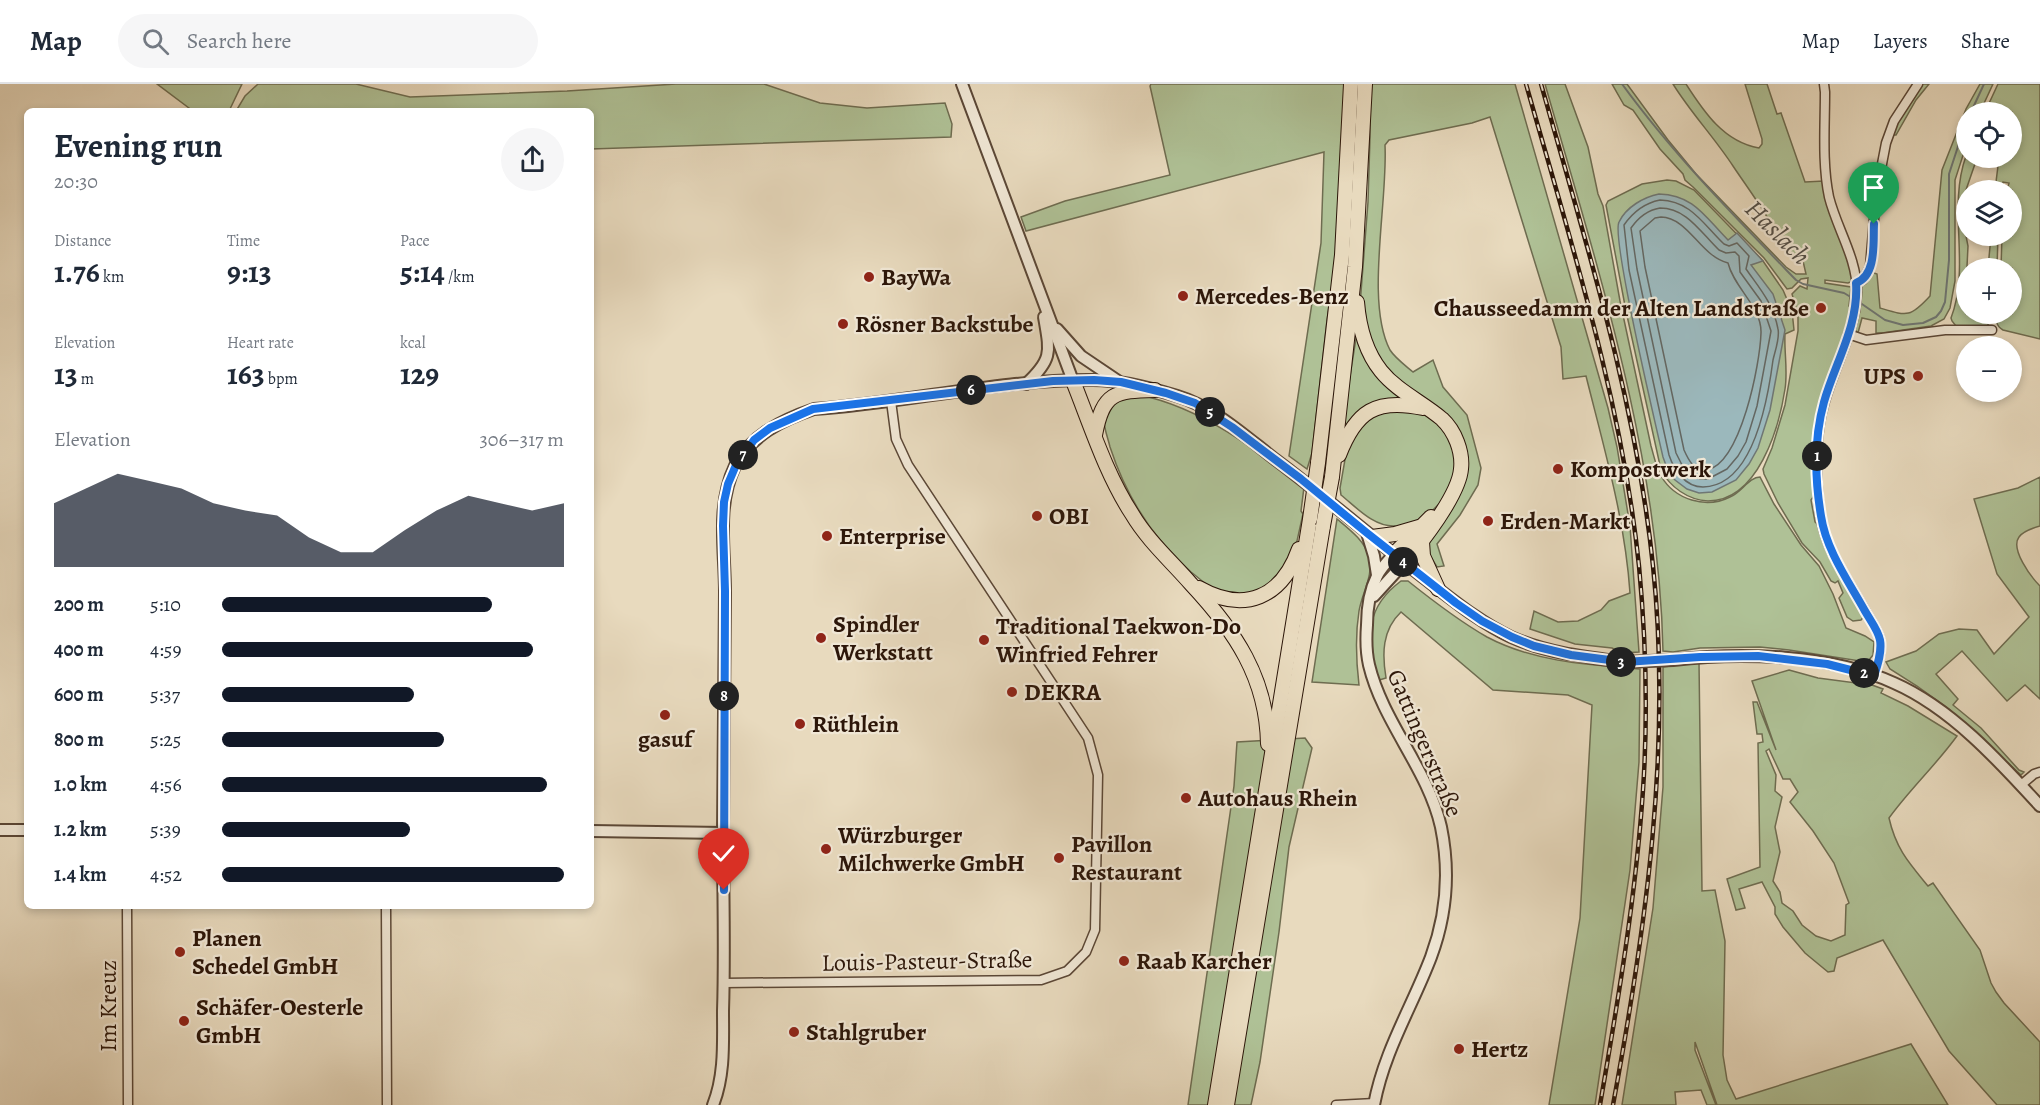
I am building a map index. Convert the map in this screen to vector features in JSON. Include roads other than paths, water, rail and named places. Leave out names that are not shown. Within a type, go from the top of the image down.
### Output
[{"type":"highway","points":[[1215,1105],[1318,464],[1342,255],[1351,84]]},
{"type":"highway","points":[[1227,1105],[1332,477],[1355,267],[1365,84]]},
{"type":"highway","points":[[1355,267],[1358,316],[1362,336],[1370,354],[1381,371],[1395,385],[1444,421],[1454,436],[1460,452],[1461,470],[1455,489],[1422,542],[1399,559]]},
{"type":"highway","points":[[1073,381],[1117,489],[1133,516],[1238,641],[1253,670],[1262,695],[1268,732],[1268,779]]},
{"type":"highway","points":[[1095,435],[1100,413],[1113,396],[1123,392],[1155,390]]},
{"type":"highway","points":[[1332,477],[1351,428],[1371,410],[1389,405],[1405,405],[1430,410]]},
{"type":"highway","points":[[1399,559],[1421,526],[1446,504]]},
{"type":"highway","points":[[1191,583],[1223,598],[1251,599],[1263,596],[1290,572],[1310,519]]},
{"type":"highway","points":[[1370,535],[1395,534],[1421,526]]},
{"type":"highway","points":[[1422,542],[1423,556],[1438,589]]},
{"type":"street","points":[[962,84],[1073,381]]},
{"type":"street","points":[[1824,84],[1829,197],[1851,256],[1857,293],[1848,334],[1824,402],[1818,434],[1817,468],[1820,514],[1832,552],[1880,636],[1879,660],[1874,676]]},
{"type":"street","points":[[1856,283],[1863,280],[1870,267],[1878,186],[1886,143],[1894,121],[1918,84]]},
{"type":"street","points":[[1026,384],[1045,364],[1048,353],[1040,294]]},
{"type":"street","points":[[1052,323],[1081,356],[1121,382]]},
{"type":"street","points":[[1848,334],[1866,340],[1945,330],[1992,330]]},
{"type":"street","points":[[713,1105],[719,1088],[722,1067],[724,983],[724,502],[736,465],[754,440],[770,428],[813,409],[1026,384],[1094,380],[1121,382],[1180,397],[1195,403],[1232,427],[1438,589],[1482,621],[1512,637],[1534,646],[1571,655],[1625,662],[1700,657],[1782,657],[1827,664],[1874,676],[1917,696],[1956,723],[1979,742],[2040,806]]},
{"type":"street","name":"Louis-Pasteur-Straße","points":[[724,983],[1041,980],[1066,972],[1086,952],[1095,930],[1098,775],[1088,738],[908,465],[896,439],[891,401]]},
{"type":"street","points":[[1370,535],[1377,575]]},
{"type":"street","points":[[1370,601],[1399,559]]},
{"type":"street","name":"Gattingerstraße","points":[[1375,1104],[1388,1054],[1431,956],[1442,920],[1446,896],[1447,862],[1434,804],[1379,694],[1369,665],[1366,639],[1370,601],[1377,575],[1399,559]]},
{"type":"street","points":[[2021,785],[2040,772]]},
{"type":"street","points":[[0,830],[24,830]]},
{"type":"street","points":[[594,831],[723,833]]},
{"type":"street","name":"Im Kreuz","points":[[127,909],[128,1105]]},
{"type":"street","points":[[386,909],[387,1105]]},
{"type":"street","points":[[1336,1105],[1375,1104]]},
{"type":"water","points":[[1659,194],[1671,195],[1690,203],[1728,240],[1737,233],[1763,261],[1751,265],[1773,294],[1785,330],[1770,410],[1758,448],[1736,480],[1712,492],[1699,493],[1687,489],[1668,471],[1628,295],[1618,235],[1619,222],[1636,204]]},
{"type":"waterway","name":"Haslach","points":[[1622,84],[1683,160],[1796,280],[1803,284],[1844,293],[1854,299]]},
{"type":"waterway","name":"Haslach","points":[[1976,102],[1984,84]]},
{"type":"waterway","name":"Haslach","points":[[1859,302],[1885,320],[1903,325],[1923,323],[1936,317],[1941,311],[1945,302],[1949,260],[1949,174],[1956,153]]},
{"type":"railway","points":[[1526,84],[1577,263],[1608,383],[1631,504],[1639,566],[1645,650],[1645,762],[1636,869],[1626,948],[1600,1105]]},
{"type":"railway","points":[[1541,84],[1592,263],[1635,443],[1653,566],[1658,634],[1659,702],[1652,837],[1636,971],[1613,1105]]},
{"type":"place","name":"BayWa","points":[[869,277]]},
{"type":"place","name":"Mercedes-Benz","points":[[1183,296]]},
{"type":"place","name":"Chausseedamm der Alten Landstraße","points":[[1821,308]]},
{"type":"place","name":"Rösner Backstube","points":[[843,324]]},
{"type":"place","name":"UPS","points":[[1918,376]]},
{"type":"place","name":"Kompostwerk","points":[[1558,469]]},
{"type":"place","name":"OBI","points":[[1037,516]]},
{"type":"place","name":"Erden-Markt","points":[[1488,521]]},
{"type":"place","name":"Enterprise","points":[[827,536]]},
{"type":"place","name":"Spindler Werkstatt","points":[[821,638]]},
{"type":"place","name":"Traditional Taekwon-Do Winfried Fehrer","points":[[984,640]]},
{"type":"place","name":"DEKRA","points":[[1012,692]]},
{"type":"place","name":"gasuf","points":[[665,715]]},
{"type":"place","name":"Rüthlein","points":[[800,724]]},
{"type":"place","name":"Autohaus Rhein","points":[[1186,798]]},
{"type":"place","name":"Würzburger Milchwerke GmbH","points":[[826,849]]},
{"type":"place","name":"Pavillon Restaurant","points":[[1059,858]]},
{"type":"place","name":"Planen Schedel GmbH","points":[[180,952]]},
{"type":"place","name":"Raab Karcher","points":[[1124,961]]},
{"type":"place","name":"Schäfer-Oesterle GmbH","points":[[184,1021]]},
{"type":"place","name":"Stahlgruber","points":[[794,1032]]},
{"type":"place","name":"Hertz","points":[[1459,1049]]}]
